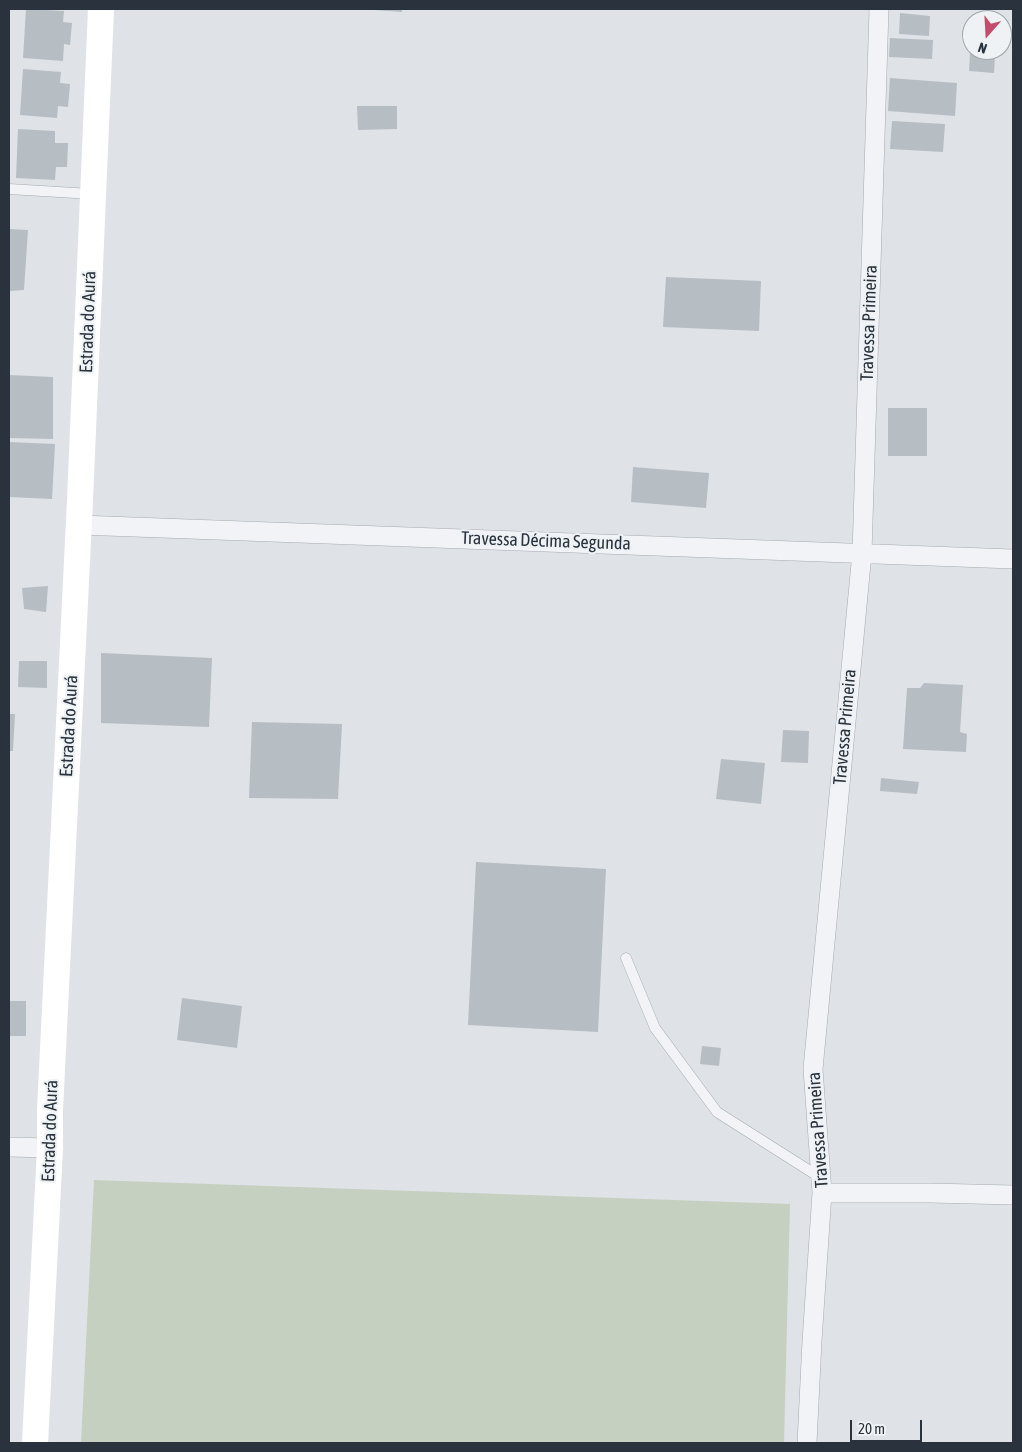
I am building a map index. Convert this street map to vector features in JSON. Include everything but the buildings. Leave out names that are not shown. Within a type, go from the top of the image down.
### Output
[{"type":"street","name":"Estrada do Aurá","points":[[35,1443],[79,525],[101,9]]},
{"type":"street","name":"Travessa Primeira","points":[[808,1443],[812,1341],[822,1186],[813,1069],[862,553],[879,9]]},
{"type":"street","name":"Travessa Décima Segunda","points":[[79,525],[1013,559]]},
{"type":"street","points":[[9,1147],[50,1148]]},
{"type":"street","points":[[822,1186],[930,1193],[1013,1195]]},
{"type":"lane","points":[[9,190],[93,194]]},
{"type":"lane","points":[[626,958],[655,1028],[717,1112],[822,1186]]},
{"type":"green space","points":[[94,1180],[790,1204],[784,1443],[81,1443]]}]
